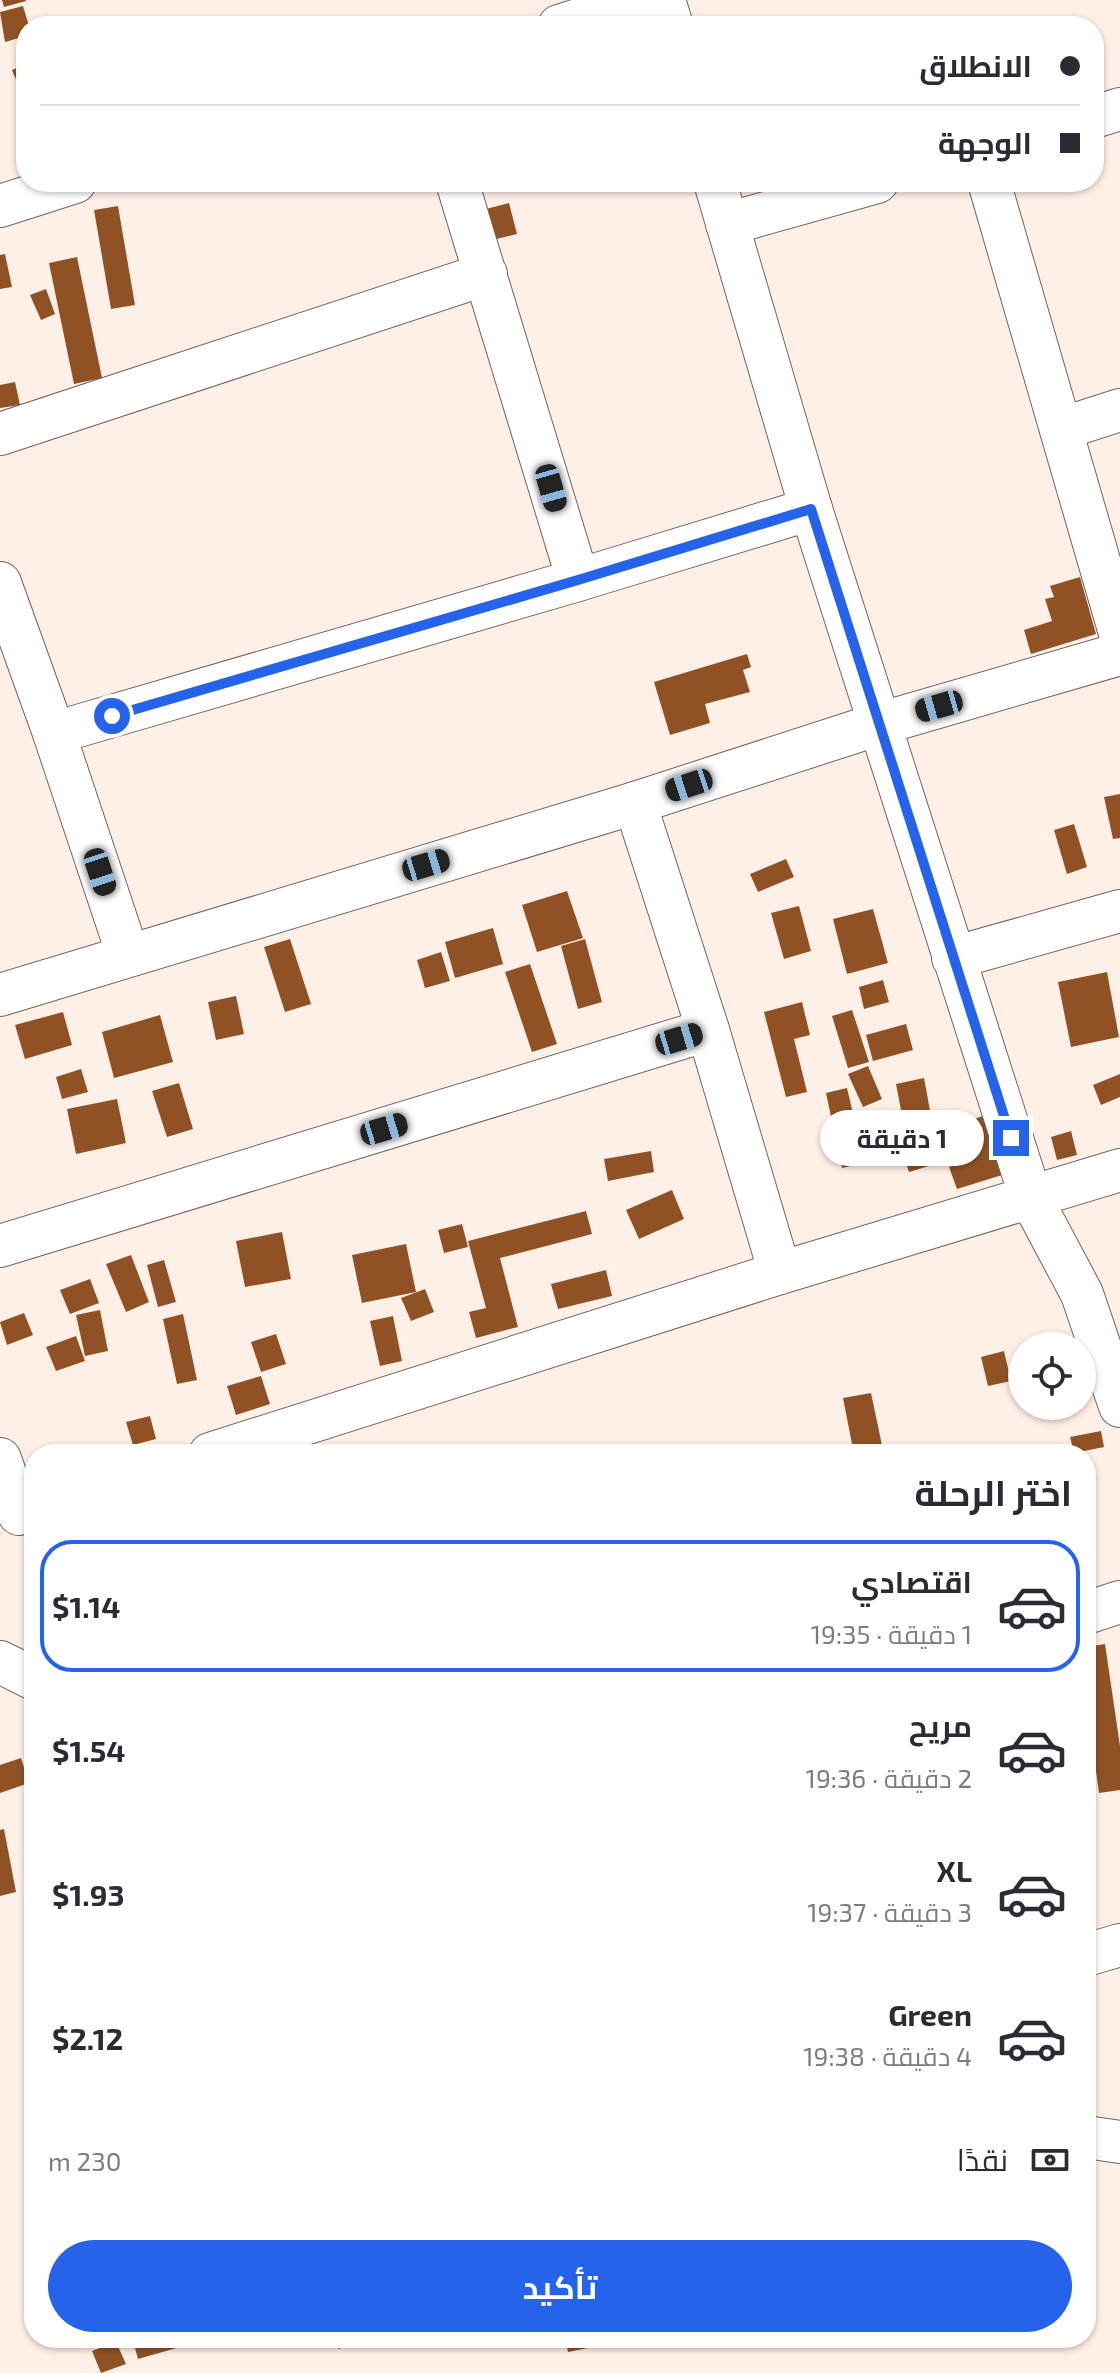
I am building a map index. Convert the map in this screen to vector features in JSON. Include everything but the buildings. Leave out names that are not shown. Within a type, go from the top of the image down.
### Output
[{"type":"street","points":[[591,16],[641,0]]},
{"type":"street","points":[[0,206],[44,192]]},
{"type":"street","points":[[460,192],[578,580]]},
{"type":"street","points":[[718,192],[811,509],[1031,1198],[1082,1294],[1120,1406]]},
{"type":"street","points":[[727,224],[841,192]]},
{"type":"street","points":[[992,192],[1120,633]]},
{"type":"street","points":[[0,434],[486,274]]},
{"type":"street","points":[[1061,429],[1120,410]]},
{"type":"street","points":[[54,733],[811,509]]},
{"type":"street","points":[[0,583],[128,955]]},
{"type":"street","points":[[0,995],[635,803],[879,724],[1120,654]]},
{"type":"street","points":[[635,803],[708,1030],[780,1273]]},
{"type":"street","points":[[953,958],[1120,911]]},
{"type":"street","points":[[0,1246],[708,1030]]},
{"type":"street","points":[[241,1444],[780,1273],[1120,1170]]},
{"type":"street","points":[[0,1459],[18,1515]]},
{"type":"street","points":[[1096,1610],[1120,1602]]},
{"type":"street","points":[[0,1662],[24,1674]]},
{"type":"street","points":[[1096,1952],[1120,1945]]},
{"type":"street","points":[[1096,2138],[1120,2142]]},
{"type":"route","points":[[112,716],[811,509],[1011,1138]]}]
